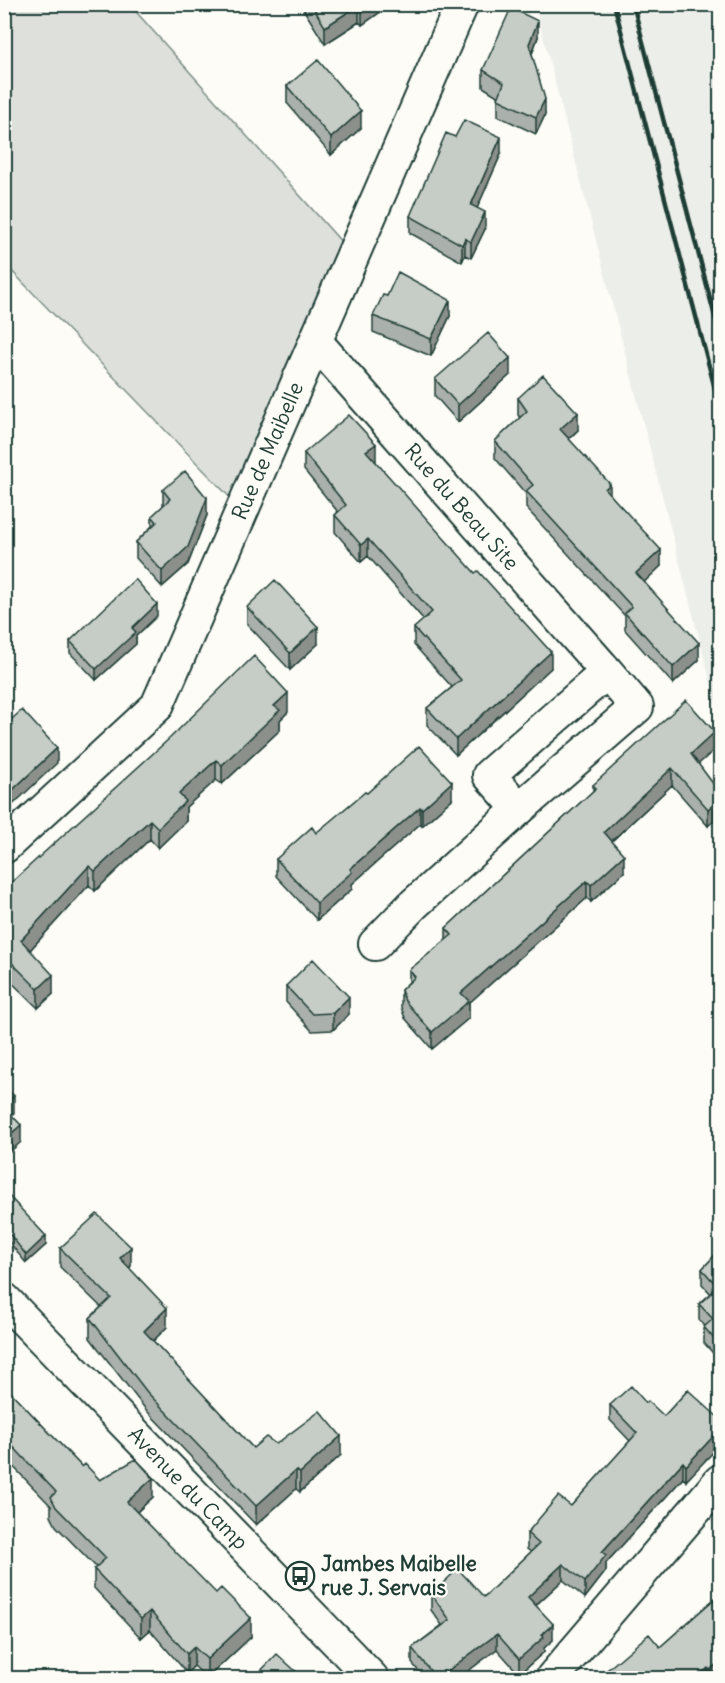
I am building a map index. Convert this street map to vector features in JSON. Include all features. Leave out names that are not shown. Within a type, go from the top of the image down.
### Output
[{"type":"street","name":"Rue de Maibelle","points":[[4,847],[157,706],[462,4]]},
{"type":"street","name":"Rue du Beau Site","points":[[316,342],[637,707],[519,808],[413,905],[375,944]]},
{"type":"street","points":[[519,808],[489,775],[607,672]]},
{"type":"street","name":"Avenue du Camp","points":[[4,1299],[372,1678]]},
{"type":"street","points":[[552,1678],[720,1481]]},
{"type":"shaded area","points":[[5,4],[130,5],[353,255],[242,510],[5,264]]},
{"type":"shaded area","points":[[535,5],[715,5],[720,25],[720,719]]},
{"type":"building","points":[[311,4],[367,4],[362,8],[359,5],[325,27]]},
{"type":"building","points":[[511,8],[538,21],[529,44],[545,99],[536,117],[498,99],[504,83],[483,70]]},
{"type":"building","points":[[318,60],[361,111],[331,138],[287,86]]},
{"type":"building","points":[[464,120],[501,137],[471,205],[485,212],[471,242],[465,238],[462,245],[410,216],[446,133],[455,137]]},
{"type":"building","points":[[398,272],[450,300],[431,339],[373,316],[383,295],[387,296]]},
{"type":"building","points":[[488,333],[510,358],[458,405],[435,379]]},
{"type":"building","points":[[543,375],[578,413],[560,429],[610,484],[605,489],[661,550],[636,573],[699,643],[673,667],[625,613],[632,607],[526,491],[533,485],[495,441],[527,411],[518,398]]},
{"type":"building","points":[[349,415],[376,444],[366,451],[475,573],[478,571],[551,652],[456,739],[427,708],[461,680],[414,628],[432,612],[368,539],[361,545],[335,515],[346,505],[304,453]]},
{"type":"building","points":[[185,471],[207,498],[188,547],[162,571],[136,542],[157,522],[152,516],[170,499],[163,490]]},
{"type":"building","points":[[135,579],[157,604],[132,628],[136,632],[96,669],[70,641]]},
{"type":"building","points":[[275,580],[318,627],[290,653],[247,607]]},
{"type":"building","points":[[254,656],[288,693],[274,706],[280,710],[222,765],[216,760],[179,794],[186,801],[158,828],[150,820],[95,871],[89,866],[21,940],[53,975],[38,989],[4,955],[4,889],[170,738]]},
{"type":"building","points":[[686,700],[715,732],[691,754],[720,793],[720,799],[708,809],[672,768],[604,832],[624,855],[591,885],[587,881],[461,993],[469,1001],[432,1032],[405,1001],[401,990],[415,977],[409,970],[452,935],[446,928],[596,788],[593,785]]},
{"type":"building","points":[[22,710],[57,748],[4,798],[4,726]]},
{"type":"building","points":[[419,746],[452,782],[350,869],[352,872],[317,903],[276,859],[312,827],[316,833],[365,792],[367,793]]},
{"type":"building","points":[[313,959],[349,997],[333,1013],[312,1014],[286,986]]},
{"type":"building","points":[[4,1086],[14,1096],[4,1105]]},
{"type":"building","points":[[4,1107],[21,1125],[4,1140]]},
{"type":"building","points":[[7,1194],[46,1236],[26,1255],[4,1227],[4,1196]]},
{"type":"building","points":[[97,1214],[131,1247],[120,1258],[167,1308],[144,1331],[253,1448],[266,1437],[276,1444],[320,1411],[341,1436],[300,1473],[296,1470],[256,1506],[147,1392],[90,1318],[111,1298],[60,1248]]},
{"type":"building","points":[[720,1250],[720,1346],[704,1327],[713,1319],[699,1304],[718,1287],[702,1269]]},
{"type":"building","points":[[4,1385],[82,1467],[85,1464],[100,1480],[136,1459],[153,1478],[127,1502],[216,1593],[221,1588],[251,1618],[207,1659],[194,1647],[187,1654],[150,1611],[141,1619],[94,1569],[106,1558],[56,1507],[51,1497],[56,1492],[4,1437],[4,1417],[6,1416]]},
{"type":"building","points":[[631,1386],[646,1403],[648,1401],[664,1416],[688,1390],[720,1419],[720,1429],[686,1466],[683,1462],[602,1552],[606,1555],[585,1582],[563,1564],[528,1597],[553,1624],[542,1634],[544,1637],[519,1659],[497,1634],[436,1678],[412,1648],[450,1620],[431,1594],[458,1569],[484,1597],[539,1544],[527,1533],[558,1496],[571,1506],[637,1433],[610,1405]]},
{"type":"building","points":[[720,1594],[720,1661],[710,1670],[708,1668],[696,1678],[614,1678],[607,1670],[649,1634],[660,1647]]},
{"type":"building","points":[[277,1654],[303,1678],[254,1678]]},
{"type":"railway","points":[[614,4],[720,408]]},
{"type":"railway","points":[[633,4],[720,336]]},
{"type":"place","name":"Jambes Maibelle rue J. Servais","points":[[300,1576]]}]
